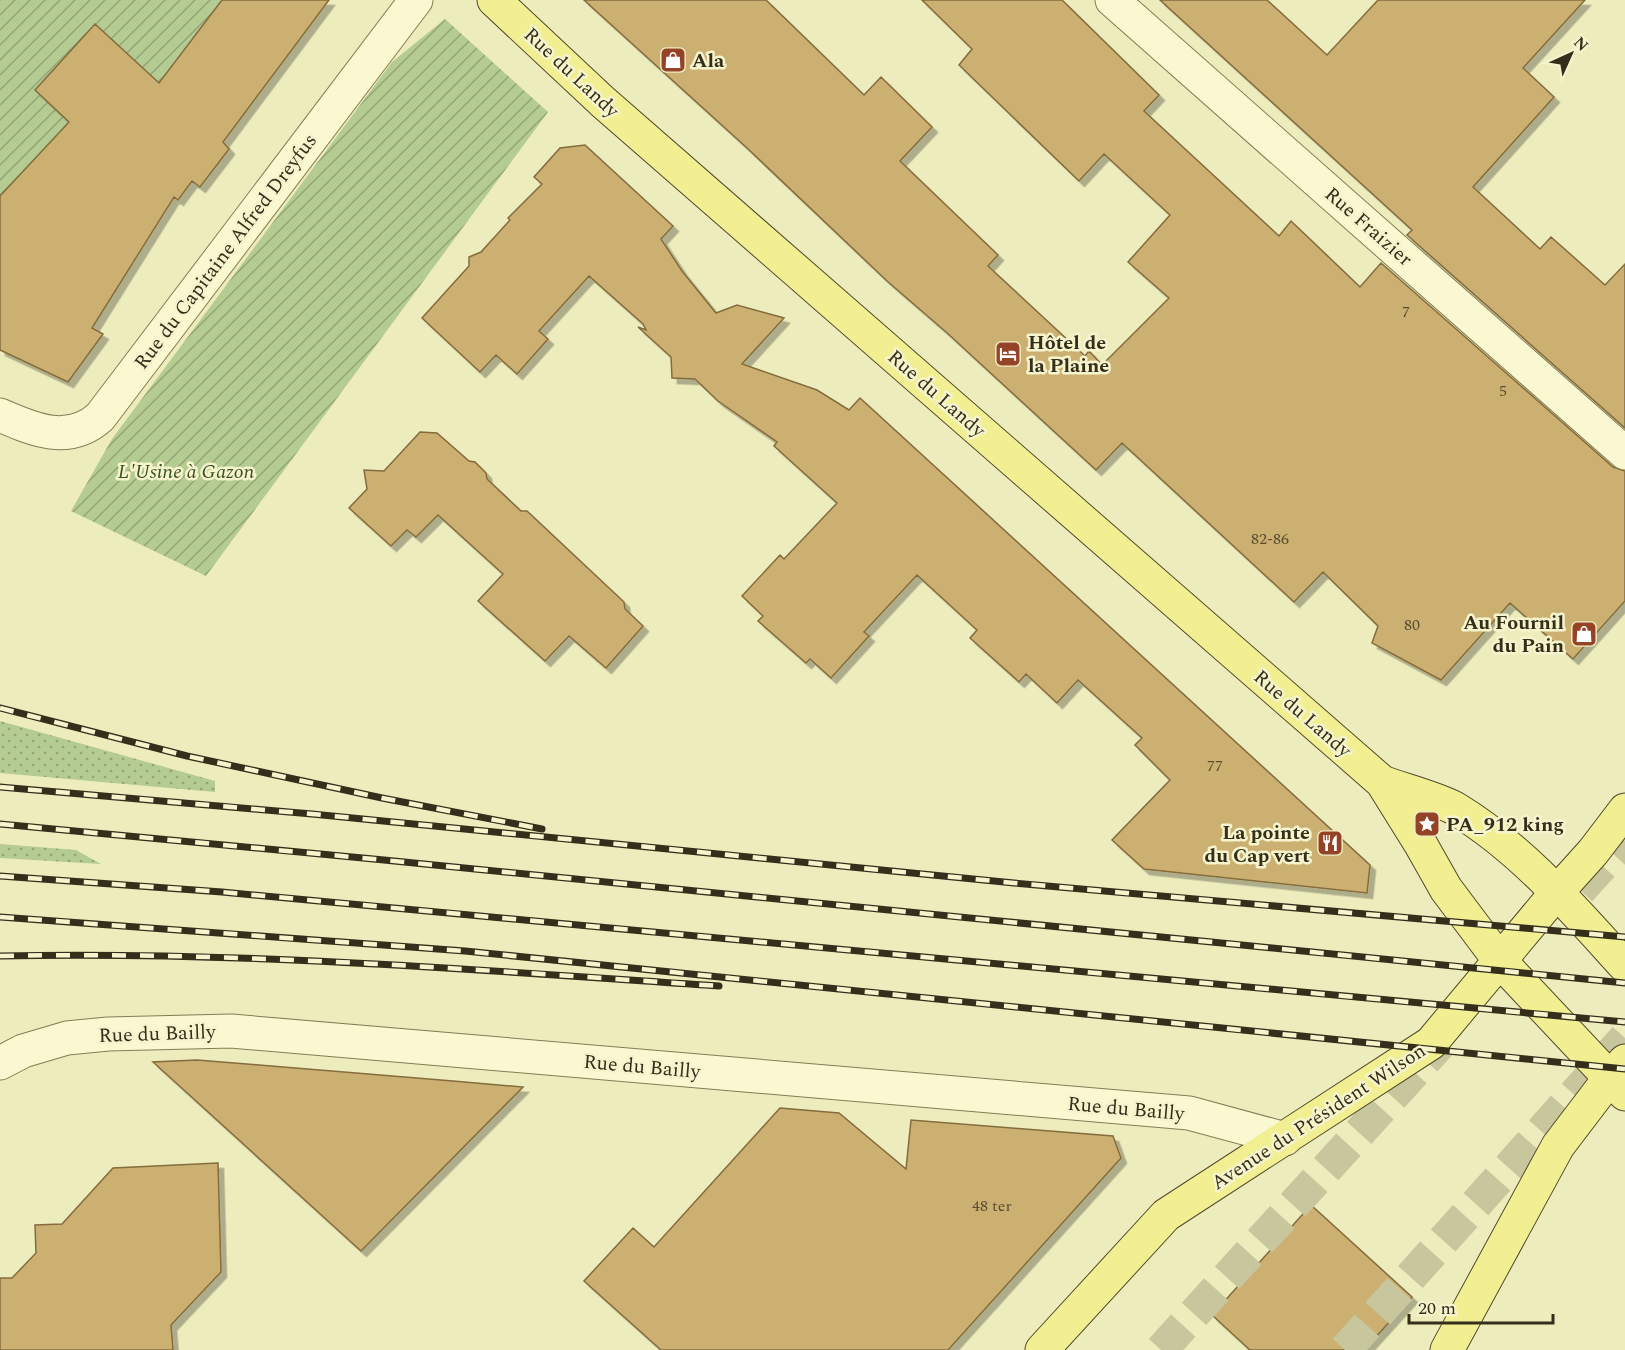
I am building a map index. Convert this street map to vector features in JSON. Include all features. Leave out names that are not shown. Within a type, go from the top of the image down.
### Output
[{"type":"main road","name":"Rue du Landy","points":[[494,0],[612,110],[1383,782],[1446,889],[1500,961],[1620,1078]]},
{"type":"main road","name":"Rue du Landy","points":[[1383,782],[1454,808],[1497,838],[1557,892],[1625,966]]},
{"type":"main road","name":"Avenue du Président Wilson","points":[[1042,1350],[1166,1215],[1431,1043],[1593,852],[1625,810]]},
{"type":"main road","points":[[1447,1350],[1558,1146],[1620,1078]]},
{"type":"street","name":"Rue du Capitaine Alfred Dreyfus","points":[[0,415],[26,427],[56,434],[82,429],[100,417],[416,0]]},
{"type":"street","name":"Rue Fraizier","points":[[1112,0],[1625,453]]},
{"type":"street","name":"Rue du Bailly","points":[[0,1063],[23,1051],[67,1038],[108,1034],[231,1031],[1189,1113],[1285,1139]]},
{"type":"green space","points":[[0,0],[222,0],[159,83],[35,90],[106,155],[0,208]]},
{"type":"green space","name":"L'Usine à Gazon","points":[[445,19],[548,112],[206,576],[71,511],[112,439],[392,62]]},
{"type":"green space","points":[[0,721],[215,781],[215,792],[0,773]]},
{"type":"green space","points":[[0,844],[76,850],[101,864],[0,858]]},
{"type":"building","points":[[222,0],[329,0],[223,142],[229,149],[200,187],[192,181],[178,200],[174,197],[92,328],[103,334],[68,382],[0,350],[0,196],[69,122],[35,90],[95,24],[159,83]]},
{"type":"building","points":[[584,0],[766,0],[864,95],[881,77],[932,127],[900,161],[998,255],[988,266],[1085,356],[1089,351],[1102,365],[1169,298],[1128,262],[1170,215],[1104,154],[1079,181],[959,65],[972,49],[922,0],[1062,0],[1159,95],[1144,111],[1279,236],[1291,221],[1360,287],[1381,263],[1613,467],[1625,471],[1625,601],[1573,659],[1510,603],[1441,680],[1372,643],[1378,626],[1323,572],[1294,602],[1122,443],[1096,470],[887,281],[747,148]]},
{"type":"building","points":[[1160,0],[1267,0],[1327,55],[1378,0],[1585,0],[1523,68],[1554,97],[1473,187],[1540,249],[1551,237],[1605,285],[1625,264],[1625,428],[1407,235],[1412,230]]},
{"type":"building","points":[[585,145],[673,226],[661,239],[682,271],[716,313],[737,305],[784,318],[742,364],[817,390],[849,410],[860,398],[1370,865],[1367,893],[1144,869],[1112,840],[1170,780],[1135,745],[1142,738],[1078,680],[1057,703],[1026,674],[1019,682],[970,638],[977,630],[917,575],[864,632],[869,636],[831,678],[810,659],[806,663],[758,621],[763,616],[742,596],[780,555],[784,559],[837,503],[774,446],[777,442],[718,401],[695,379],[672,378],[671,357],[638,327],[646,330],[643,324],[589,276],[539,331],[548,339],[517,374],[496,355],[480,372],[422,318],[469,266],[469,257],[481,252],[510,220],[508,218],[542,184],[534,177],[560,148]]},
{"type":"building","points":[[420,432],[437,433],[469,461],[475,462],[486,473],[487,479],[521,511],[527,511],[624,602],[625,609],[643,626],[606,668],[569,636],[545,661],[478,601],[503,574],[438,515],[416,537],[407,530],[391,546],[349,508],[367,489],[364,470],[384,471]]},
{"type":"building","points":[[197,1060],[523,1087],[361,1251],[153,1062]]},
{"type":"building","points":[[780,1108],[839,1113],[906,1169],[911,1120],[1113,1136],[1121,1158],[948,1350],[661,1350],[584,1281],[633,1228],[654,1247]]},
{"type":"building","points":[[218,1163],[221,1272],[171,1325],[173,1350],[0,1350],[0,1278],[12,1278],[36,1253],[35,1225],[62,1224],[113,1168]]},
{"type":"building","points":[[1311,1205],[1412,1297],[1364,1350],[1250,1350],[1212,1315]]},
{"type":"tunnel","points":[[1580,890],[1625,841]]},
{"type":"tunnel","points":[[1345,1350],[1625,1038]]},
{"type":"tunnel","points":[[1161,1350],[1442,1042]]},
{"type":"railway","points":[[0,708],[187,756],[382,798],[542,829]]},
{"type":"railway","points":[[0,787],[312,814],[1014,883],[1625,937]]},
{"type":"railway","points":[[0,824],[1625,983]]},
{"type":"railway","points":[[0,876],[222,892],[1625,1022]]},
{"type":"railway","points":[[0,917],[465,951],[1625,1069]]},
{"type":"railway","points":[[0,956],[90,955],[270,959],[450,968],[719,986]]},
{"type":"place","name":"Ala","points":[[673,60]]},
{"type":"place","name":"Hôtel de la Plaine","points":[[1008,354]]},
{"type":"place","name":"Au Fournil du Pain","points":[[1584,634]]},
{"type":"place","name":"PA_912 king","points":[[1427,824]]},
{"type":"place","name":"La pointe du Cap vert","points":[[1330,843]]}]
